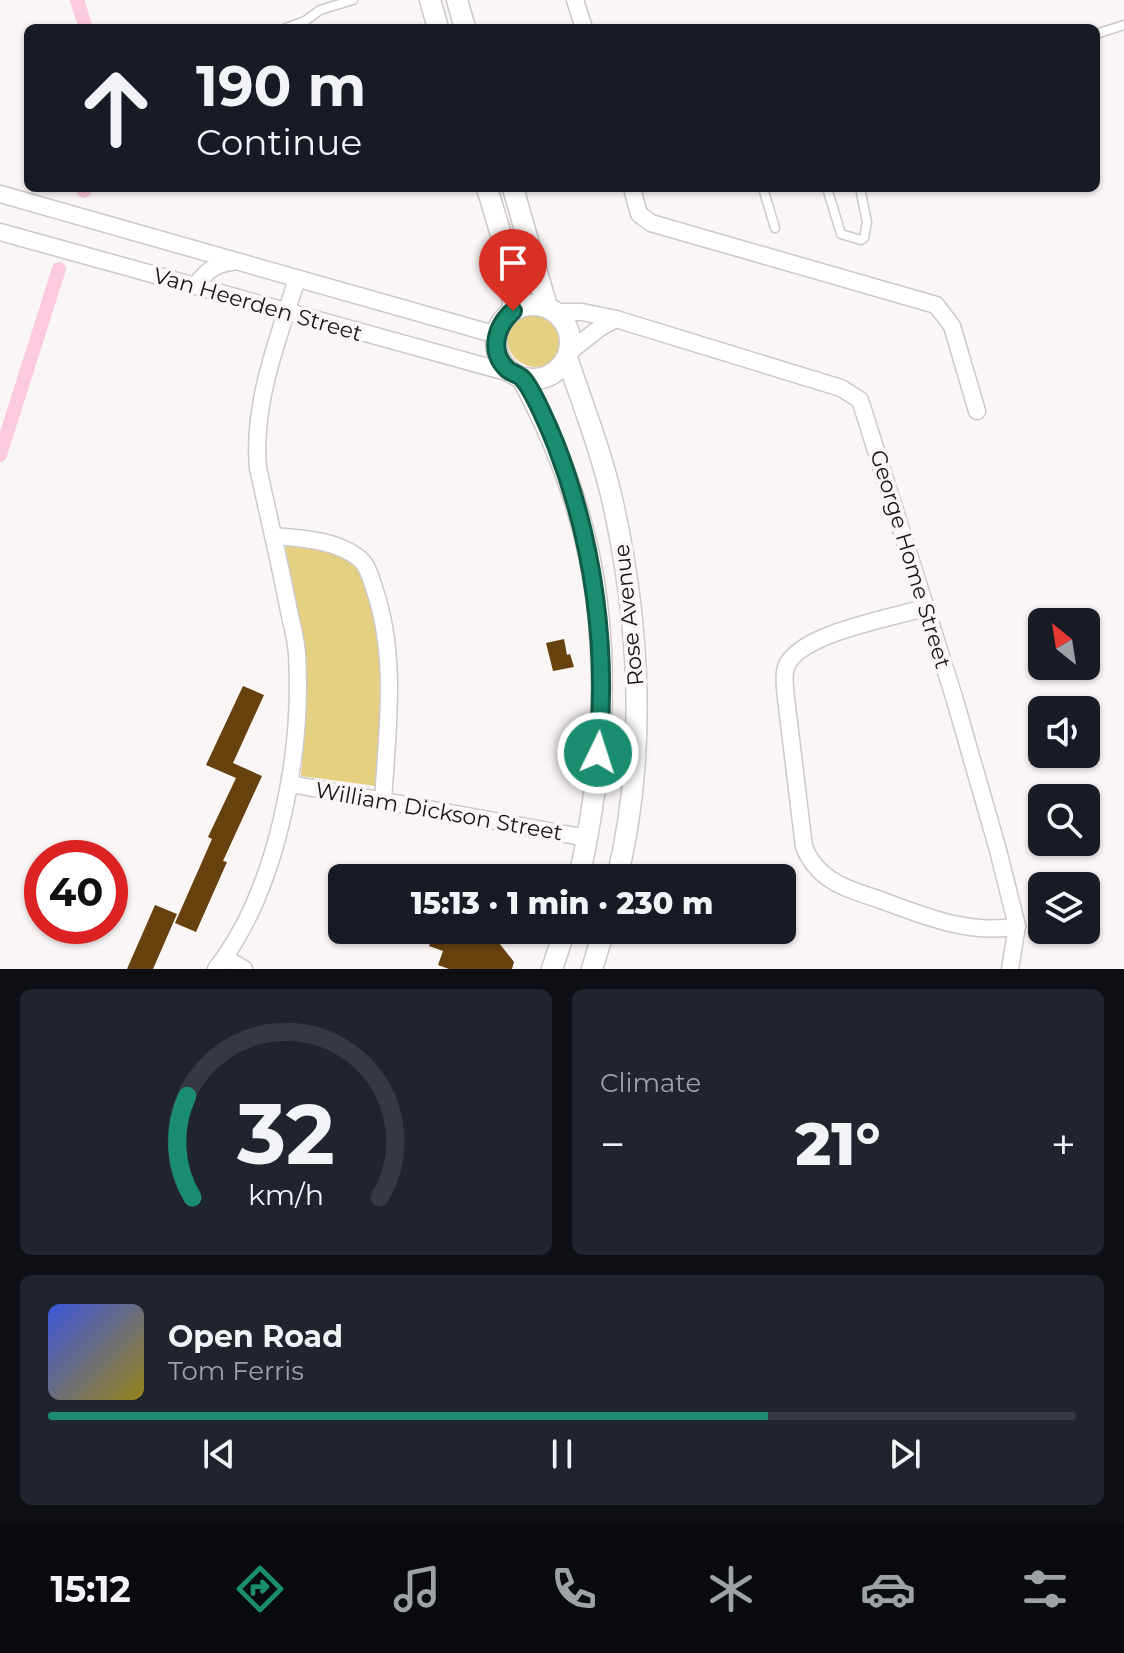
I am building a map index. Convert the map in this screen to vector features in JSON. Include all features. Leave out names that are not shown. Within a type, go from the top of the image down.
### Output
[{"type":"street","points":[[430,0],[437,24]]},
{"type":"street","points":[[457,0],[464,24]]},
{"type":"street","points":[[575,0],[583,24]]},
{"type":"street","points":[[488,192],[511,268],[513,311]]},
{"type":"street","points":[[514,192],[551,310],[569,330],[568,355]]},
{"type":"street","points":[[633,192],[639,214],[651,223],[936,305],[952,326],[977,411]]},
{"type":"street","name":"Van Heerden Street","points":[[0,194],[497,335]]},
{"type":"street","name":"Van Heerden Street","points":[[0,232],[520,376]]},
{"type":"street","points":[[195,286],[206,272],[220,263],[235,261]]},
{"type":"street","points":[[244,969],[220,963],[256,897],[272,855],[291,784],[297,707],[297,652],[256,447],[263,396],[297,279]]},
{"type":"street","points":[[551,310],[526,305],[513,311],[501,323],[497,335],[498,354],[502,363],[520,376],[544,378],[601,327],[616,319]]},
{"type":"street","name":"George Home Street","points":[[551,310],[616,319],[841,388],[860,400],[954,697],[1017,926],[1010,969]]},
{"type":"street","name":"Rose Avenue","points":[[568,355],[612,500],[632,614],[637,665],[636,735],[620,864]]},
{"type":"street","name":"Rose Avenue","points":[[520,376],[556,447],[589,556],[597,613],[601,723],[592,813],[582,864]]},
{"type":"street","points":[[273,536],[321,542],[348,551],[366,566],[382,609],[388,651],[389,714],[383,802]]},
{"type":"street","points":[[924,608],[810,643],[793,656],[787,666],[784,679],[804,847],[815,867],[843,887],[909,911],[989,929],[1017,926]]},
{"type":"street","name":"William Dickson Street","points":[[291,784],[587,838]]},
{"type":"street","points":[[592,813],[627,822]]},
{"type":"street","points":[[555,962],[593,966],[600,944]]},
{"type":"lane","points":[[307,24],[320,10],[353,0]]},
{"type":"lane","points":[[1100,33],[1124,25]]},
{"type":"lane","points":[[764,192],[775,228]]},
{"type":"lane","points":[[828,192],[841,234],[861,240],[867,222],[861,192]]},
{"type":"shaded area","points":[[536,309],[547,311],[556,318],[563,327],[563,349],[556,358],[547,365],[536,367],[525,365],[516,358],[509,349],[507,338],[509,327],[516,318],[525,311]]},
{"type":"shaded area","points":[[301,542],[358,560],[378,617],[383,701],[376,786],[301,776],[306,713],[305,659],[283,551],[288,544]]},
{"type":"building","points":[[564,639],[567,655],[570,654],[574,667],[553,671],[546,643]]},
{"type":"building","points":[[243,686],[264,695],[233,763],[262,776],[223,861],[227,862],[196,932],[175,923],[212,839],[208,837],[236,778],[206,765]]},
{"type":"building","points":[[155,905],[177,914],[153,969],[127,969]]},
{"type":"building","points":[[500,944],[514,962],[512,969],[449,969],[438,965],[443,951],[429,946]]},
{"type":"waterway","points":[[77,0],[85,24]]},
{"type":"waterway","points":[[0,455],[59,269]]},
{"type":"route","points":[[513,311],[501,323],[496,344],[498,354],[508,370],[522,378],[545,422],[556,447],[589,556],[600,667],[598,753]]}]
